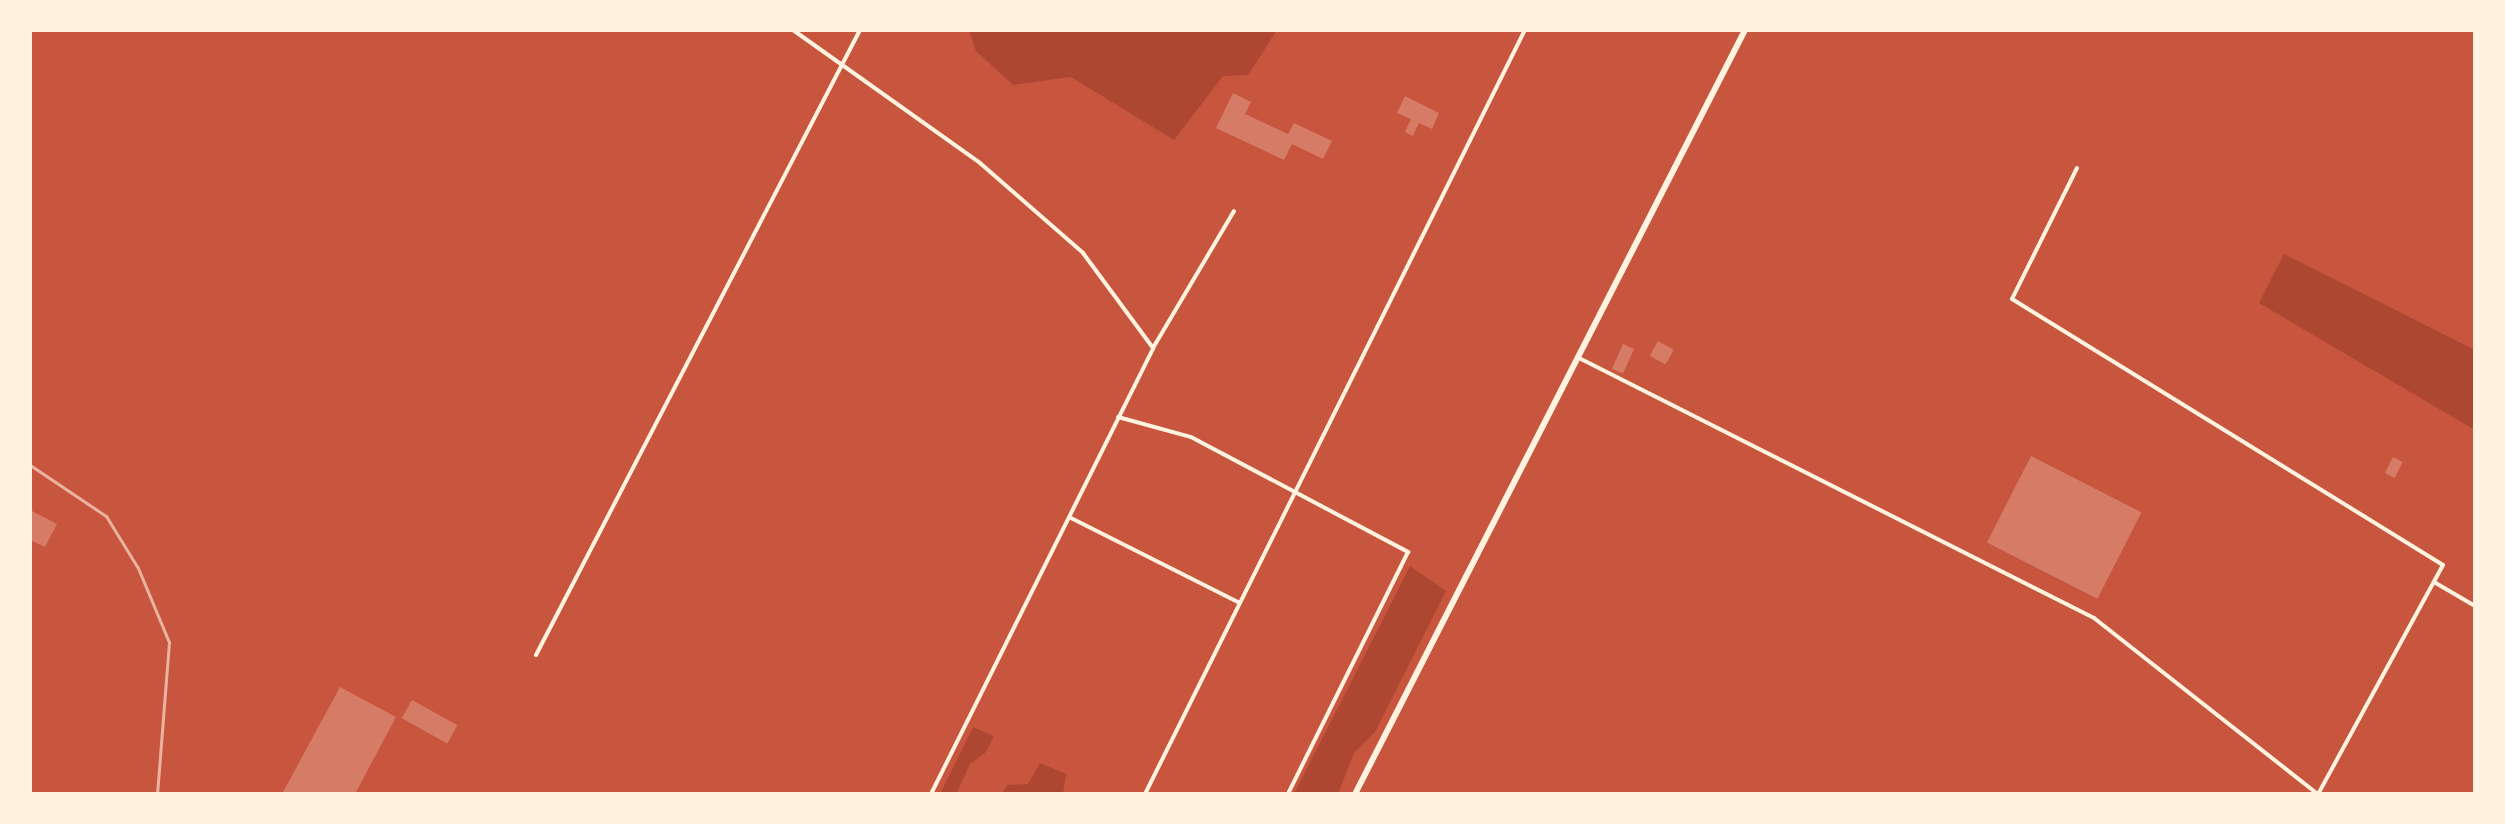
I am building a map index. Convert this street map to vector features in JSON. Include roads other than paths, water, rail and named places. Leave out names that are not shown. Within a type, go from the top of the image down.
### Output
[{"type":"main road","points":[[1355,794],[1745,30]]},
{"type":"street","points":[[793,30],[844,61],[1083,253],[1153,348]]},
{"type":"street","points":[[536,655],[860,30]]},
{"type":"street","points":[[1145,794],[1525,30]]},
{"type":"street","points":[[1578,357],[2094,618],[2318,794],[2443,565],[2012,299],[2077,168]]},
{"type":"street","points":[[931,794],[1153,348],[1234,211]]},
{"type":"street","points":[[1118,417],[1191,437],[1408,552],[1288,794]]},
{"type":"street","points":[[1071,518],[1240,604]]},
{"type":"street","points":[[2434,582],[2475,606]]},
{"type":"railway","points":[[30,465],[106,516],[138,568],[169,642],[157,794]]}]
